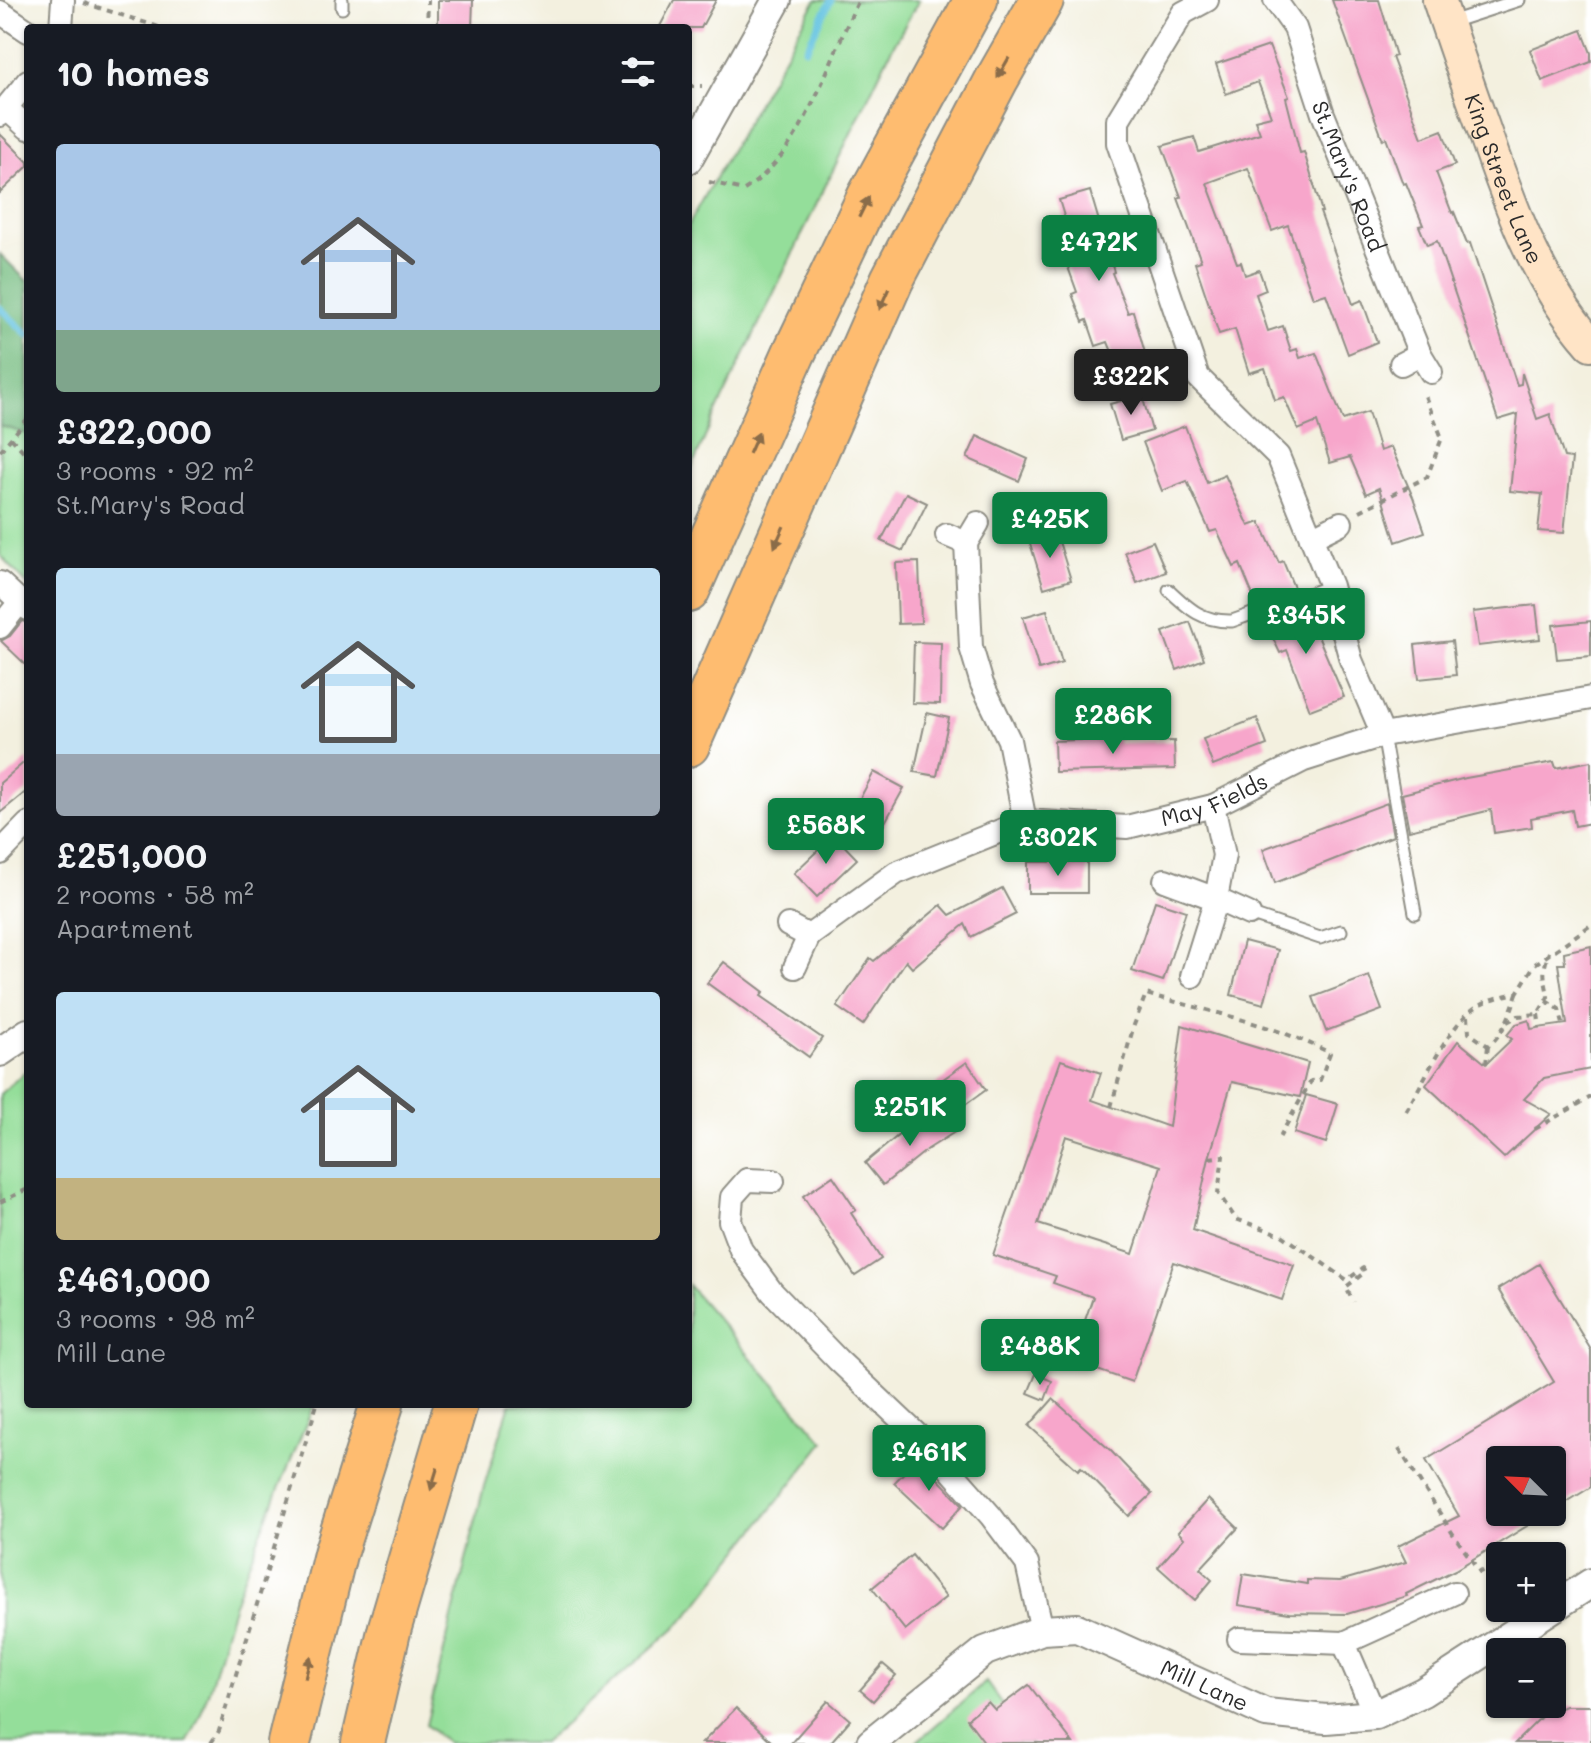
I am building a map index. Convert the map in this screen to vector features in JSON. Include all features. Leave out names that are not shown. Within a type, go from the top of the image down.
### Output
[{"type":"highway","points":[[692,582],[794,353],[869,196],[976,0]]},
{"type":"highway","points":[[692,736],[892,280],[1042,0]]},
{"type":"highway","points":[[289,1743],[335,1554],[381,1408]]},
{"type":"highway","points":[[363,1743],[390,1627],[455,1408]]},
{"type":"main road","name":"King Street Lane","points":[[1443,12],[1504,187],[1529,247],[1565,312],[1591,344]]},
{"type":"street","points":[[61,24],[63,0]]},
{"type":"street","points":[[692,152],[777,0]]},
{"type":"street","points":[[1207,0],[1183,13],[1118,120],[1118,143],[1198,377],[1278,456],[1331,586],[1351,660],[1383,735]]},
{"type":"street","name":"St.Mary's Road","points":[[1275,0],[1295,28],[1323,114],[1417,364]]},
{"type":"street","points":[[0,12],[24,28]]},
{"type":"street","points":[[24,86],[3,111],[24,125]]},
{"type":"street","points":[[978,523],[957,539],[971,647],[982,684],[1009,740],[1025,821]]},
{"type":"street","points":[[1311,538],[1341,523]]},
{"type":"street","points":[[0,583],[24,605],[0,627]]},
{"type":"street","name":"May Fields","points":[[795,967],[809,936],[896,873],[1025,821],[1127,827],[1213,806],[1304,760],[1383,735],[1591,698]]},
{"type":"street","points":[[1192,976],[1216,899],[1224,855],[1213,806]]},
{"type":"street","points":[[0,853],[24,828]]},
{"type":"street","points":[[1165,880],[1249,914]]},
{"type":"street","points":[[788,925],[809,936]]},
{"type":"street","points":[[0,1052],[24,1036]]},
{"type":"street","points":[[773,1181],[747,1180],[732,1197],[730,1221],[741,1250],[772,1292],[930,1447],[991,1516],[1027,1564],[1042,1630]]},
{"type":"street","name":"Mill Lane","points":[[871,1743],[985,1651],[1042,1630],[1077,1628],[1266,1713],[1326,1719],[1375,1715],[1423,1692],[1591,1583]]},
{"type":"street","points":[[1239,1639],[1344,1643],[1454,1593]]},
{"type":"street","points":[[1344,1643],[1375,1715]]},
{"type":"lane","points":[[1443,12],[1519,0]]},
{"type":"lane","points":[[1169,590],[1197,615],[1215,622],[1232,621],[1331,586]]},
{"type":"lane","points":[[1383,735],[1415,913]]},
{"type":"lane","points":[[1249,914],[1320,938],[1341,931]]},
{"type":"path","points":[[76,0],[150,24]]},
{"type":"path","points":[[427,24],[428,0]]},
{"type":"path","points":[[709,182],[744,190],[761,179],[793,142],[859,0]]},
{"type":"path","points":[[692,86],[705,86]]},
{"type":"path","points":[[1341,523],[1380,499],[1427,477],[1442,438],[1415,371],[1417,364]]},
{"type":"path","points":[[0,451],[24,423]]},
{"type":"path","points":[[11,438],[24,452]]},
{"type":"path","points":[[1486,1064],[1488,1046],[1496,1040],[1530,972],[1549,952],[1591,925]]},
{"type":"path","points":[[1540,1027],[1538,1014],[1548,997],[1543,974],[1549,952]]},
{"type":"path","points":[[1530,972],[1543,974]]},
{"type":"path","points":[[1406,1111],[1467,1014],[1487,1001],[1517,993]]},
{"type":"path","points":[[1111,1107],[1146,994],[1246,1021],[1330,1053],[1320,1080],[1311,1081],[1279,1138]]},
{"type":"path","points":[[1546,1001],[1559,1009],[1563,1024]]},
{"type":"path","points":[[1467,1014],[1469,1033],[1488,1046]]},
{"type":"path","points":[[1505,1023],[1518,1016],[1538,1014]]},
{"type":"path","points":[[1535,1129],[1591,1097]]},
{"type":"path","points":[[1209,1158],[1223,1156],[1218,1193],[1236,1219],[1282,1235],[1347,1280],[1363,1268],[1365,1272],[1346,1287],[1353,1302]]},
{"type":"path","points":[[0,1202],[24,1191]]},
{"type":"path","points":[[211,1743],[219,1731],[316,1408]]},
{"type":"path","points":[[1399,1449],[1480,1572],[1486,1569]]},
{"type":"green space","points":[[816,0],[919,0],[890,52],[692,468],[692,219]]},
{"type":"green space","points":[[0,254],[24,278],[24,433],[0,426]]},
{"type":"green space","points":[[0,426],[24,433],[24,581],[0,555]]},
{"type":"green space","points":[[24,1073],[24,1408],[312,1408],[243,1579],[208,1692],[187,1743],[0,1743],[0,1094]]},
{"type":"green space","points":[[692,1290],[824,1442],[686,1618],[543,1743],[448,1743],[426,1725],[484,1486],[509,1408],[692,1408]]},
{"type":"green space","points":[[986,1682],[1030,1743],[915,1743]]},
{"type":"building","points":[[438,0],[473,0],[472,24],[438,24]]},
{"type":"building","points":[[674,0],[716,0],[701,28],[692,28],[692,24],[661,24]]},
{"type":"building","points":[[1332,0],[1379,0],[1396,56],[1392,57],[1422,138],[1442,130],[1455,165],[1436,172],[1452,213],[1467,244],[1470,243],[1517,385],[1521,384],[1522,373],[1537,419],[1550,414],[1564,457],[1572,458],[1564,533],[1538,531],[1542,494],[1510,491],[1518,414],[1498,420],[1437,241],[1427,245],[1419,226],[1423,225],[1386,138],[1383,140]]},
{"type":"building","points":[[1582,30],[1591,53],[1591,62],[1542,81],[1530,50]]},
{"type":"building","points":[[1269,46],[1289,97],[1286,98],[1300,153],[1304,152],[1320,212],[1353,304],[1362,300],[1377,342],[1348,354],[1326,294],[1313,298],[1288,225],[1272,231],[1248,168],[1207,183],[1237,263],[1241,262],[1245,275],[1259,270],[1266,290],[1256,294],[1268,331],[1283,326],[1291,351],[1297,349],[1300,358],[1316,353],[1343,420],[1368,412],[1380,451],[1391,447],[1425,532],[1396,542],[1379,488],[1366,494],[1350,457],[1330,463],[1317,422],[1298,430],[1284,397],[1275,400],[1265,368],[1249,373],[1235,329],[1219,334],[1195,263],[1201,261],[1162,146],[1194,137],[1199,152],[1260,133],[1255,120],[1271,116],[1258,82],[1226,94],[1216,64]]},
{"type":"building","points":[[0,134],[24,158],[24,170],[0,193]]},
{"type":"building","points":[[1090,191],[1112,273],[1128,313],[1133,311],[1147,360],[1128,366],[1117,364],[1108,342],[1096,346],[1087,320],[1083,322],[1072,294],[1077,292],[1064,256],[1075,252],[1059,200]]},
{"type":"building","points":[[1142,395],[1152,431],[1121,440],[1110,404]]},
{"type":"building","points":[[1185,426],[1207,483],[1225,475],[1249,526],[1260,522],[1279,563],[1283,561],[1295,590],[1256,603],[1240,564],[1234,567],[1217,530],[1210,532],[1187,481],[1162,491],[1143,442]]},
{"type":"building","points":[[977,436],[1028,459],[1019,481],[967,458]]},
{"type":"building","points":[[906,493],[927,503],[903,551],[881,541]]},
{"type":"building","points":[[1056,532],[1071,580],[1044,588],[1029,540]]},
{"type":"building","points":[[1153,541],[1166,572],[1137,583],[1125,552]]},
{"type":"building","points":[[919,562],[921,623],[898,624],[896,563]]},
{"type":"building","points":[[1302,605],[1344,697],[1310,710],[1287,650],[1280,653],[1264,619]]},
{"type":"building","points":[[1536,605],[1540,639],[1478,646],[1473,612]]},
{"type":"building","points":[[1047,610],[1062,663],[1039,670],[1023,617]]},
{"type":"building","points":[[1591,621],[1591,656],[1557,659],[1553,625]]},
{"type":"building","points":[[24,622],[24,663],[1,641]]},
{"type":"building","points":[[1190,622],[1204,659],[1177,670],[1163,632]]},
{"type":"building","points":[[1452,641],[1456,675],[1419,679],[1415,645]]},
{"type":"building","points":[[914,642],[941,643],[940,704],[912,703]]},
{"type":"building","points":[[927,713],[949,718],[937,776],[914,772]]},
{"type":"building","points":[[1257,718],[1267,745],[1213,766],[1203,739]]},
{"type":"building","points":[[1118,738],[1118,743],[1174,741],[1175,769],[1055,772],[1054,741]]},
{"type":"building","points":[[1591,761],[1591,823],[1575,826],[1572,810],[1531,818],[1532,827],[1494,833],[1491,810],[1409,830],[1402,794],[1466,778],[1554,762],[1556,768]]},
{"type":"building","points":[[24,762],[24,793],[0,813],[0,783]]},
{"type":"building","points":[[874,772],[904,788],[878,835],[849,819]]},
{"type":"building","points":[[1387,803],[1393,836],[1275,883],[1263,849]]},
{"type":"building","points":[[834,835],[857,859],[817,897],[794,873]]},
{"type":"building","points":[[1028,862],[1087,862],[1087,893],[1028,893]]},
{"type":"building","points":[[1002,888],[1016,914],[971,937],[965,924],[912,968],[906,961],[863,1025],[837,1007],[870,958],[874,961],[941,905],[950,915]]},
{"type":"building","points":[[1155,901],[1186,911],[1163,981],[1132,971]]},
{"type":"building","points":[[1244,941],[1278,950],[1264,1004],[1231,995]]},
{"type":"building","points":[[1591,946],[1591,1069],[1544,1078],[1524,1099],[1551,1114],[1504,1158],[1426,1085],[1458,1041],[1486,1064],[1512,1039],[1507,1035],[1516,1024],[1529,1020],[1531,1029],[1567,1024],[1558,964],[1565,964],[1564,952]]},
{"type":"building","points":[[724,962],[764,992],[761,996],[822,1038],[809,1057],[707,983]]},
{"type":"building","points":[[1369,976],[1382,1010],[1326,1031],[1313,997]]},
{"type":"building","points":[[1182,1025],[1308,1063],[1300,1097],[1232,1082],[1209,1158],[1193,1230],[1294,1265],[1282,1300],[1174,1262],[1132,1382],[1071,1361],[1093,1297],[1053,1283],[1056,1276],[993,1255],[1061,1060],[1101,1073],[1092,1100],[1169,1127]],"holes":[[[1066,1136],[1161,1166],[1133,1254],[1038,1224]]]},
{"type":"building","points":[[967,1062],[986,1090],[955,1112],[935,1085]]},
{"type":"building","points":[[1306,1095],[1338,1104],[1326,1143],[1294,1133]]},
{"type":"building","points":[[946,1111],[958,1130],[928,1149],[883,1185],[865,1163],[900,1134],[904,1139]]},
{"type":"building","points":[[833,1176],[856,1210],[851,1213],[881,1259],[855,1276],[803,1196]]},
{"type":"building","points":[[1539,1264],[1591,1350],[1591,1487],[1566,1502],[1566,1446],[1486,1446],[1486,1526],[1527,1526],[1501,1542],[1486,1542],[1486,1551],[1407,1596],[1347,1614],[1289,1613],[1238,1605],[1243,1574],[1307,1584],[1307,1580],[1340,1581],[1406,1562],[1398,1546],[1459,1516],[1426,1460],[1554,1382],[1498,1289]]},
{"type":"building","points":[[1036,1374],[1052,1381],[1045,1400],[1028,1393]]},
{"type":"building","points":[[1053,1399],[1110,1450],[1152,1494],[1129,1516],[1081,1467],[1078,1470],[1029,1426]]},
{"type":"building","points":[[918,1458],[963,1505],[942,1528],[894,1483]]},
{"type":"building","points":[[1208,1499],[1238,1528],[1200,1569],[1212,1580],[1195,1600],[1158,1567],[1184,1538],[1178,1532]]},
{"type":"building","points":[[912,1555],[946,1597],[905,1630],[872,1588]]},
{"type":"building","points":[[883,1664],[896,1675],[873,1701],[860,1690]]},
{"type":"building","points":[[1029,1685],[1073,1743],[985,1743],[967,1719],[988,1702],[995,1710]]},
{"type":"building","points":[[828,1701],[850,1720],[830,1743],[791,1743]]},
{"type":"building","points":[[1566,1706],[1591,1706],[1591,1743],[1515,1743],[1540,1718],[1566,1718]]},
{"type":"building","points":[[736,1708],[773,1743],[702,1743]]},
{"type":"waterway","points":[[806,49],[831,0]]},
{"type":"waterway","points":[[0,308],[24,331]]}]
